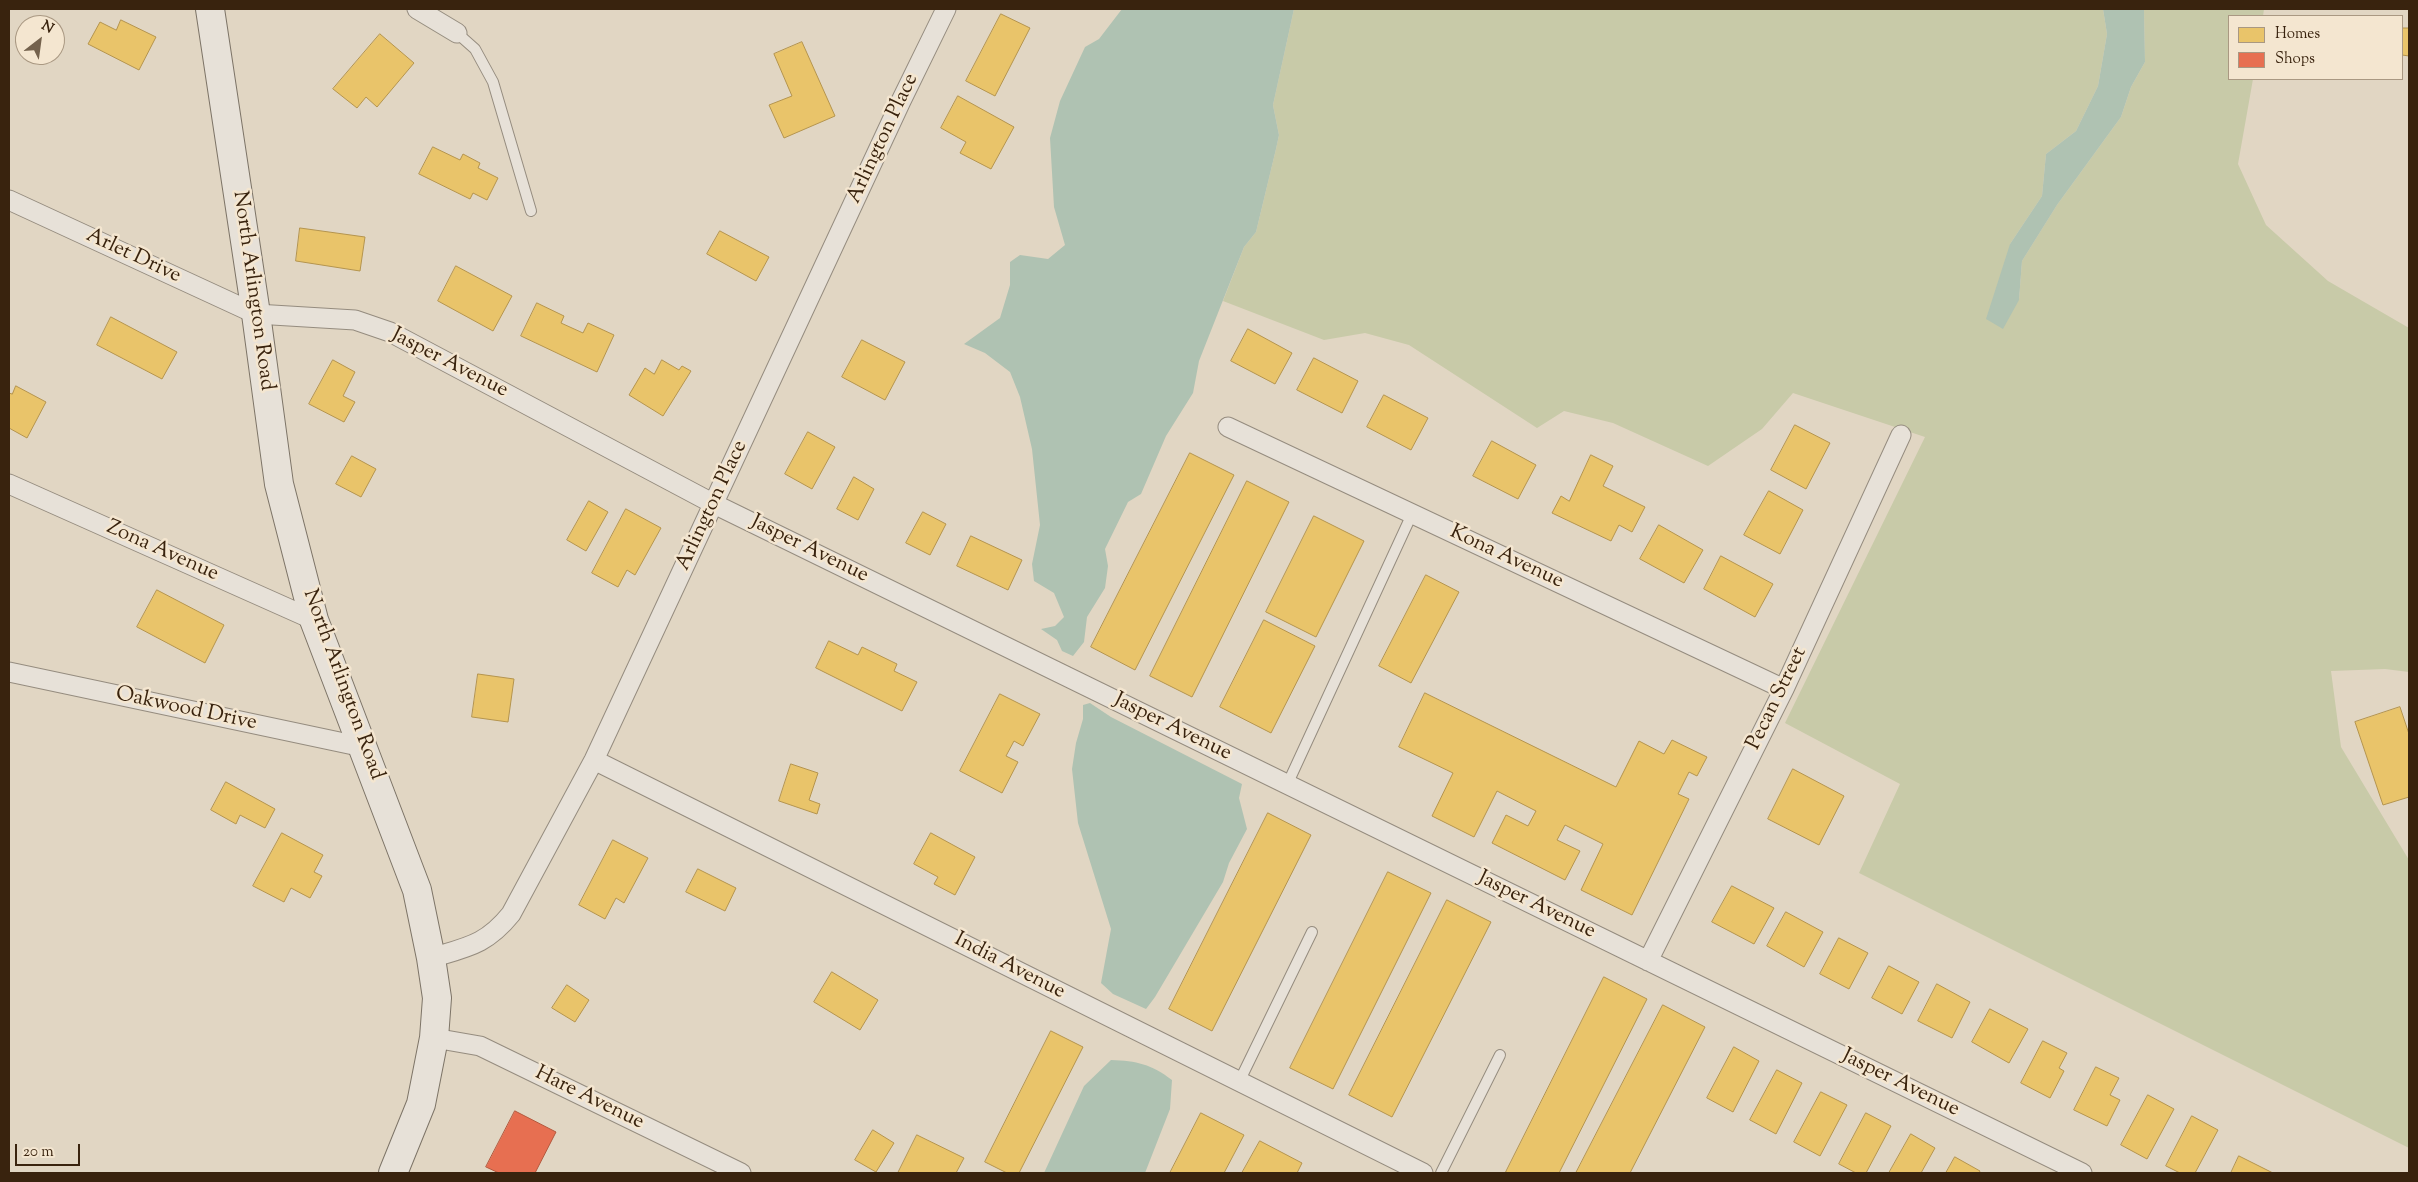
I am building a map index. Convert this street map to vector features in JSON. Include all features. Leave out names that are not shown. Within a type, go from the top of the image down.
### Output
[{"type":"main road","name":"North Arlington Road","points":[[210,9],[256,314],[279,484],[314,620],[417,890],[431,958],[437,998],[434,1038],[421,1104],[393,1173]]},
{"type":"street","points":[[417,9],[457,33]]},
{"type":"street","name":"Arlington Place","points":[[431,958],[483,942],[499,929],[511,914],[594,760],[946,9]]},
{"type":"street","name":"Arlet Drive","points":[[9,200],[256,314]]},
{"type":"street","name":"Jasper Avenue","points":[[256,314],[355,320],[390,332],[714,504],[2082,1173]]},
{"type":"street","name":"Kona Avenue","points":[[1228,427],[1784,689]]},
{"type":"street","name":"Pecan Street","points":[[1648,961],[1784,689],[1901,435]]},
{"type":"street","name":"Zona Avenue","points":[[9,484],[314,620]]},
{"type":"street","name":"Oakwood Drive","points":[[9,672],[363,747]]},
{"type":"street","name":"India Avenue","points":[[594,760],[1423,1173]]},
{"type":"street","name":"Hare Avenue","points":[[434,1038],[480,1046],[740,1173]]},
{"type":"lane","points":[[457,33],[475,49],[492,82],[531,211]]},
{"type":"lane","points":[[1287,785],[1412,514]]},
{"type":"lane","points":[[1239,1082],[1312,932]]},
{"type":"lane","points":[[1441,1173],[1500,1055]]},
{"type":"shaded area","points":[[1122,9],[1294,9],[1273,105],[1279,135],[1256,232],[1244,247],[1199,361],[1193,393],[1166,436],[1141,494],[1128,502],[1105,549],[1108,566],[1105,588],[1087,617],[1084,642],[1073,656],[1062,651],[1057,640],[1041,629],[1055,626],[1064,617],[1054,593],[1034,581],[1032,564],[1040,525],[1032,449],[1020,397],[1010,372],[985,353],[964,344],[1000,318],[1010,285],[1010,262],[1020,255],[1048,259],[1065,245],[1054,207],[1050,138],[1060,101],[1085,47],[1099,39]]},
{"type":"shaded area","points":[[1294,9],[2103,9],[2107,34],[2098,86],[2076,131],[2046,154],[2042,196],[2010,244],[2019,300],[2022,261],[2057,205],[2121,117],[2131,87],[2145,62],[2144,9],[2264,9],[2263,15],[2228,15],[2228,80],[2253,80],[2238,164],[2266,225],[2328,281],[2409,328],[2409,672],[2385,669],[2331,671],[2341,747],[2409,860],[2409,1148],[1859,873],[1900,784],[1785,723],[1925,437],[1793,393],[1762,429],[1708,466],[1613,423],[1564,411],[1537,428],[1409,345],[1365,333],[1324,340],[1223,301],[1244,247],[1256,232],[1279,135],[1273,105]]},
{"type":"shaded area","points":[[2103,9],[2144,9],[2145,62],[2131,87],[2121,117],[2057,205],[2022,261],[2019,300],[2003,329],[1986,319],[2010,244],[2042,196],[2046,154],[2076,131],[2098,86],[2107,34]]},
{"type":"shaded area","points":[[1090,703],[1111,717],[1242,784],[1239,798],[1247,829],[1229,863],[1223,882],[1146,1009],[1113,994],[1101,983],[1111,929],[1078,823],[1072,769],[1076,743],[1083,719],[1083,705]]},
{"type":"shaded area","points":[[1111,1060],[1143,1064],[1157,1070],[1172,1080],[1170,1109],[1145,1173],[1044,1173],[1084,1086]]},
{"type":"building: Homes","points":[[1001,14],[1030,28],[995,96],[966,81]]},
{"type":"building: Homes","points":[[121,20],[156,37],[139,70],[88,44],[100,22],[116,30]]},
{"type":"building: Homes","points":[[2403,28],[2409,28],[2409,56],[2403,55]]},
{"type":"building: Homes","points":[[380,34],[414,63],[377,107],[366,97],[357,108],[333,89]]},
{"type":"building: Homes","points":[[802,42],[835,116],[784,138],[769,105],[792,96],[774,54]]},
{"type":"building: Homes","points":[[958,96],[1014,127],[991,169],[960,153],[966,142],[941,128]]},
{"type":"building: Homes","points":[[433,147],[460,160],[463,154],[480,163],[478,168],[498,178],[487,200],[473,193],[470,199],[419,174]]},
{"type":"building: Homes","points":[[300,228],[365,237],[360,271],[296,261]]},
{"type":"building: Homes","points":[[720,231],[769,257],[756,281],[707,254]]},
{"type":"building: Homes","points":[[456,266],[512,296],[493,331],[438,301]]},
{"type":"building: Homes","points":[[537,303],[564,316],[561,323],[583,333],[588,323],[614,335],[597,372],[521,336]]},
{"type":"building: Homes","points":[[111,317],[177,352],[162,379],[97,345]]},
{"type":"building: Homes","points":[[1248,329],[1292,353],[1275,384],[1231,361]]},
{"type":"building: Homes","points":[[862,340],[905,362],[885,400],[842,377]]},
{"type":"building: Homes","points":[[1314,358],[1358,381],[1342,413],[1297,390]]},
{"type":"building: Homes","points":[[333,360],[355,372],[343,396],[355,402],[344,422],[309,404]]},
{"type":"building: Homes","points":[[662,360],[679,370],[682,366],[691,371],[663,416],[629,395],[645,368],[654,374]]},
{"type":"building: Homes","points":[[16,386],[46,402],[27,438],[9,428],[9,393],[12,394]]},
{"type":"building: Homes","points":[[1384,395],[1428,418],[1411,450],[1367,427]]},
{"type":"building: Homes","points":[[1795,425],[1830,443],[1806,489],[1771,470]]},
{"type":"building: Homes","points":[[808,432],[835,447],[812,489],[785,474]]},
{"type":"building: Homes","points":[[1492,441],[1536,465],[1518,499],[1473,476]]},
{"type":"building: Homes","points":[[1190,453],[1234,475],[1135,670],[1091,647]]},
{"type":"building: Homes","points":[[1591,455],[1613,466],[1603,486],[1645,507],[1632,532],[1619,525],[1611,541],[1552,513],[1561,496],[1569,501]]},
{"type":"building: Homes","points":[[352,456],[376,469],[361,497],[336,484]]},
{"type":"building: Homes","points":[[854,477],[874,489],[858,520],[837,509]]},
{"type":"building: Homes","points":[[1247,481],[1289,502],[1192,697],[1150,676]]},
{"type":"building: Homes","points":[[1769,491],[1803,510],[1780,554],[1744,535]]},
{"type":"building: Homes","points":[[589,501],[608,512],[586,551],[567,540]]},
{"type":"building: Homes","points":[[626,509],[661,528],[635,575],[627,570],[618,587],[592,573]]},
{"type":"building: Homes","points":[[923,512],[946,524],[930,555],[906,543]]},
{"type":"building: Homes","points":[[1314,516],[1364,541],[1316,637],[1266,612]]},
{"type":"building: Homes","points":[[1659,525],[1703,550],[1684,583],[1640,559]]},
{"type":"building: Homes","points":[[971,536],[1022,560],[1008,590],[957,566]]},
{"type":"building: Homes","points":[[1721,556],[1773,584],[1755,617],[1704,589]]},
{"type":"building: Homes","points":[[1426,575],[1459,592],[1411,683],[1379,666]]},
{"type":"building: Homes","points":[[157,590],[224,625],[205,663],[137,627]]},
{"type":"building: Homes","points":[[1264,620],[1315,646],[1271,733],[1220,707]]},
{"type":"building: Homes","points":[[829,641],[858,655],[862,647],[897,664],[894,671],[917,682],[902,711],[816,668]]},
{"type":"building: Homes","points":[[478,674],[514,679],[508,722],[472,717]]},
{"type":"building: Homes","points":[[1425,693],[1616,787],[1639,741],[1664,754],[1672,740],[1707,757],[1697,776],[1689,772],[1678,794],[1689,799],[1632,915],[1581,890],[1603,844],[1565,825],[1557,840],[1580,851],[1565,880],[1492,843],[1506,815],[1528,826],[1536,811],[1497,791],[1474,837],[1432,816],[1453,773],[1399,747]]},
{"type":"building: Homes","points":[[1000,694],[1040,714],[1023,746],[1014,741],[1006,756],[1018,762],[1002,793],[960,771]]},
{"type":"building: Homes","points":[[2400,707],[2409,734],[2409,797],[2383,805],[2355,722]]},
{"type":"building: Homes","points":[[791,764],[818,773],[809,800],[820,804],[817,814],[779,801]]},
{"type":"building: Homes","points":[[1793,769],[1844,796],[1819,845],[1768,819]]},
{"type":"building: Homes","points":[[226,782],[275,809],[265,828],[240,815],[236,824],[211,810]]},
{"type":"building: Homes","points":[[1268,813],[1311,835],[1212,1031],[1169,1009]]},
{"type":"building: Homes","points":[[282,833],[323,855],[314,872],[322,876],[310,898],[291,888],[284,902],[253,886]]},
{"type":"building: Homes","points":[[931,833],[975,857],[955,895],[934,884],[938,877],[914,864]]},
{"type":"building: Homes","points":[[613,840],[648,858],[624,903],[616,898],[605,919],[579,905]]},
{"type":"building: Homes","points":[[698,869],[736,888],[725,911],[686,892]]},
{"type":"building: Homes","points":[[1388,872],[1431,893],[1333,1089],[1290,1068]]},
{"type":"building: Homes","points":[[1732,886],[1774,908],[1754,944],[1712,922]]},
{"type":"building: Homes","points":[[1447,900],[1491,922],[1392,1117],[1349,1095]]},
{"type":"building: Homes","points":[[1786,912],[1823,932],[1804,967],[1767,946]]},
{"type":"building: Homes","points":[[1839,938],[1868,953],[1849,989],[1820,974]]},
{"type":"building: Homes","points":[[1889,966],[1919,982],[1902,1014],[1872,998]]},
{"type":"building: Homes","points":[[832,972],[878,1000],[860,1030],[814,1002]]},
{"type":"building: Homes","points":[[1604,977],[1647,999],[1559,1173],[1506,1172]]},
{"type":"building: Homes","points":[[1937,984],[1970,1002],[1952,1038],[1918,1021]]},
{"type":"building: Homes","points":[[567,985],[589,1000],[575,1022],[552,1008]]},
{"type":"building: Homes","points":[[1663,1005],[1705,1027],[1630,1173],[1576,1173]]},
{"type":"building: Homes","points":[[1990,1009],[2028,1029],[2009,1063],[1972,1042]]},
{"type":"building: Homes","points":[[1051,1031],[1083,1047],[1019,1173],[1007,1173],[985,1162]]},
{"type":"building: Homes","points":[[2043,1041],[2067,1053],[2059,1068],[2064,1071],[2050,1098],[2021,1083]]},
{"type":"building: Homes","points":[[1734,1047],[1759,1061],[1733,1112],[1707,1098]]},
{"type":"building: Homes","points":[[2096,1067],[2119,1078],[2110,1095],[2120,1100],[2107,1126],[2074,1110]]},
{"type":"building: Homes","points":[[1777,1070],[1802,1083],[1776,1134],[1750,1120]]},
{"type":"building: Homes","points":[[1821,1092],[1847,1105],[1820,1156],[1794,1142]]},
{"type":"building: Homes","points":[[2148,1095],[2174,1109],[2147,1159],[2121,1145]]},
{"type":"building: Homes","points":[[1201,1113],[1244,1135],[1224,1173],[1170,1173]]},
{"type":"building: Homes","points":[[1866,1113],[1891,1126],[1866,1173],[1856,1173],[1839,1164]]},
{"type":"building: Homes","points":[[2192,1116],[2218,1130],[2195,1173],[2180,1173],[2166,1166]]},
{"type":"building: Homes","points":[[873,1130],[894,1143],[876,1172],[855,1160]]},
{"type":"building: Homes","points":[[1911,1134],[1935,1148],[1921,1173],[1889,1173]]},
{"type":"building: Homes","points":[[917,1135],[964,1158],[956,1173],[898,1173]]},
{"type":"building: Homes","points":[[1260,1141],[1302,1163],[1297,1173],[1242,1173]]},
{"type":"building: Homes","points":[[2239,1156],[2273,1173],[2231,1173]]},
{"type":"building: Homes","points":[[1955,1157],[1980,1171],[1979,1173],[1946,1173]]},
{"type":"building: Shops","points":[[515,1111],[556,1132],[535,1173],[499,1173],[486,1167]]}]
